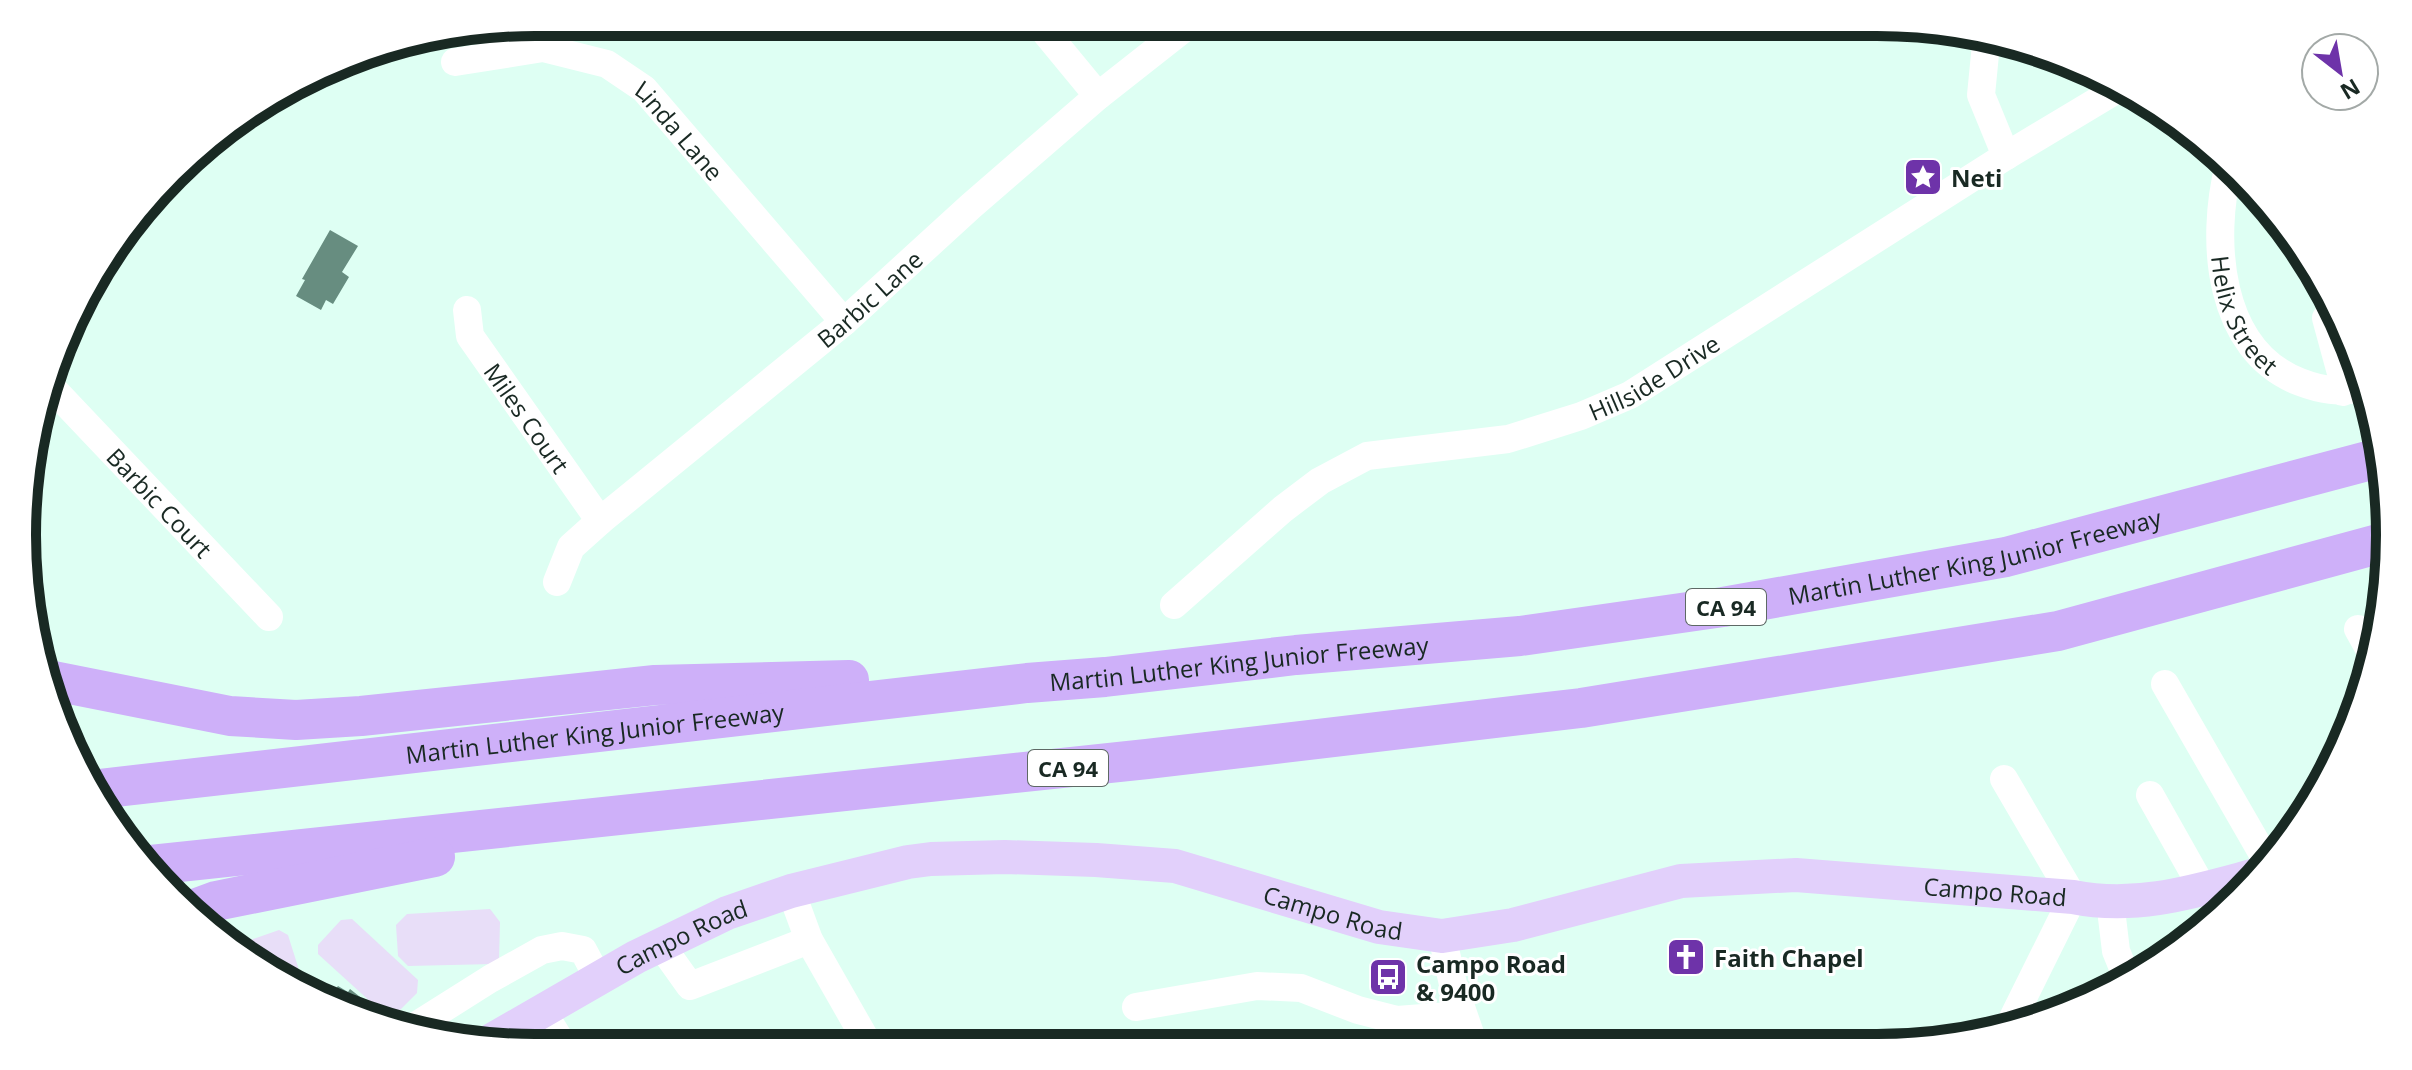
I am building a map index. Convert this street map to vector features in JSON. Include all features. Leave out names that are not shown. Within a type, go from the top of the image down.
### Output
[{"type":"highway","name":"Martin Luther King Junior Freeway","points":[[106,788],[1027,683],[1520,636],[1723,607],[2006,557],[2370,460]]},
{"type":"highway","name":"CA 94","points":[[160,864],[1132,761],[1581,708],[2058,631],[2376,545]]},
{"type":"highway","points":[[58,682],[230,716],[296,720],[655,685],[974,676],[1105,677]]},
{"type":"highway","points":[[202,906],[536,837],[627,813]]},
{"type":"main road","name":"Campo Road","points":[[504,1033],[660,944],[727,913],[791,891],[931,859],[1005,857],[1175,866],[1379,927],[1442,936],[1513,925],[1681,881],[1796,875],[2138,902],[2178,896],[2237,880]]},
{"type":"street","points":[[1049,36],[1098,96]]},
{"type":"street","name":"Barbic Lane","points":[[557,582],[571,547],[600,521],[844,322],[1098,96],[1174,36]]},
{"type":"street","name":"Linda Lane","points":[[455,62],[543,48],[607,64],[644,89],[844,322]]},
{"type":"street","points":[[1986,49],[1981,95],[2006,156]]},
{"type":"street","name":"Hillside Drive","points":[[1174,605],[1283,509],[1332,475],[1367,456],[1508,439],[1581,416],[1630,395],[2006,156],[2110,94]]},
{"type":"street","name":"Helix Street","points":[[2230,182],[2220,241],[2226,290],[2243,335],[2264,360],[2293,379],[2326,390],[2352,390]]},
{"type":"street","name":"Miles Court","points":[[467,310],[470,336],[600,521]]},
{"type":"street","points":[[2326,318],[2341,373],[2352,390]]},
{"type":"street","name":"Barbic Court","points":[[57,393],[269,617]]},
{"type":"street","points":[[2165,684],[2262,852]]},
{"type":"street","points":[[2004,779],[2073,897],[2015,1014]]},
{"type":"street","points":[[2150,795],[2203,889]]},
{"type":"street","points":[[791,891],[809,940],[863,1034]]},
{"type":"street","points":[[2110,901],[2116,951],[2123,969]]},
{"type":"street","points":[[1442,936],[1470,1034]]},
{"type":"street","points":[[660,944],[690,986],[809,940]]},
{"type":"street","points":[[424,1021],[542,950],[562,946],[583,950],[598,978]]},
{"type":"street","points":[[1136,1007],[1257,986],[1301,988],[1358,1010],[1397,1020],[1463,1015]]},
{"type":"street","points":[[542,1011],[556,1034]]},
{"type":"shaded area","points":[[490,909],[500,922],[499,960],[494,964],[408,966],[398,956],[396,925],[407,914]]},
{"type":"shaded area","points":[[352,919],[418,980],[417,993],[396,1014],[379,1009],[318,954],[318,945],[341,920]]},
{"type":"shaded area","points":[[279,930],[288,935],[299,970],[297,974],[285,967],[246,942]]},
{"type":"building","points":[[330,230],[358,246],[342,272],[349,277],[333,304],[326,300],[321,310],[296,296],[305,280],[302,279]]},
{"type":"building","points":[[338,986],[348,992],[350,989],[373,1007],[344,996],[334,991]]},
{"type":"place","name":"Neti","points":[[1923,177]]},
{"type":"place","name":"Faith Chapel","points":[[1686,957]]},
{"type":"place","name":"Campo Road & 9400","points":[[1388,977]]}]
